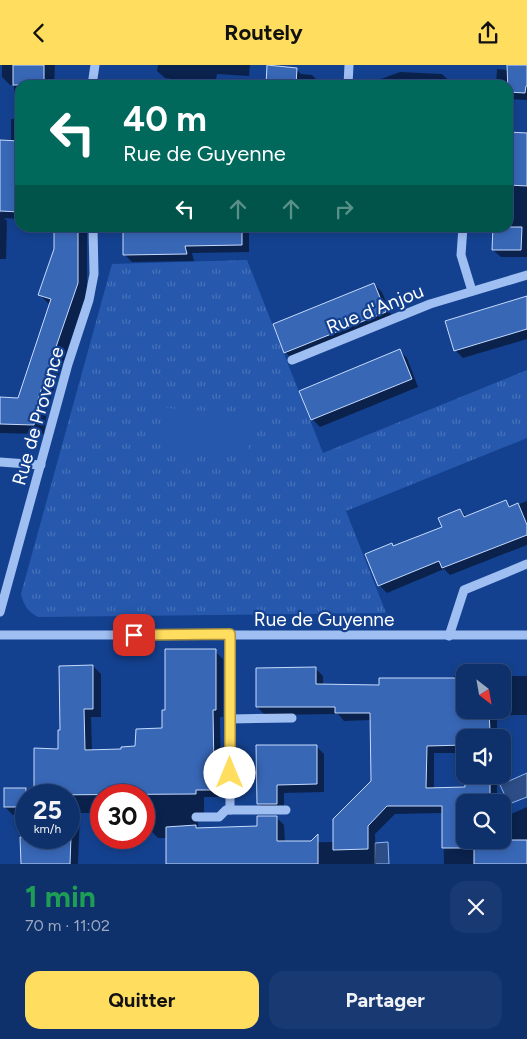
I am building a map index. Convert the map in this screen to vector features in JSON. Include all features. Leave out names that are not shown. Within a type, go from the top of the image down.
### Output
[{"type":"street","points":[[93,80],[95,65]]},
{"type":"street","points":[[348,80],[349,65]]},
{"type":"street","name":"Rue de Provence","points":[[0,612],[68,365],[89,300],[94,274],[93,232]]},
{"type":"street","points":[[463,232],[462,255],[472,291]]},
{"type":"street","name":"Rue d'Anjou","points":[[292,360],[430,304],[527,275]]},
{"type":"street","points":[[0,462],[40,465]]},
{"type":"street","points":[[449,636],[464,590],[527,564]]},
{"type":"street","points":[[230,634],[230,810]]},
{"type":"street","name":"Rue de Guyenne","points":[[0,635],[527,635]]},
{"type":"street","points":[[230,719],[292,718]]},
{"type":"street","points":[[196,817],[219,817],[226,810],[286,810]]},
{"type":"green space","points":[[247,260],[323,453],[527,370],[527,438],[346,511],[386,613],[38,617],[27,607],[21,594],[112,264]]},
{"type":"green space","points":[[165,408],[251,414],[248,455],[162,449]]},
{"type":"shaded area","points":[[527,773],[527,797],[511,803],[511,794],[504,794],[500,785],[511,784],[511,780]]},
{"type":"shaded area","points":[[388,842],[389,864],[375,864],[375,843]]},
{"type":"building","points":[[13,65],[44,65],[44,80],[15,80],[15,85],[13,85]]},
{"type":"building","points":[[267,65],[297,68],[296,80],[266,80]]},
{"type":"building","points":[[507,65],[527,65],[525,93],[513,92],[513,80],[508,80]]},
{"type":"building","points":[[513,132],[527,133],[527,186],[513,185]]},
{"type":"building","points":[[0,140],[15,141],[15,212],[0,211]]},
{"type":"building","points":[[513,227],[522,227],[521,250],[492,250],[493,232],[513,232]]},
{"type":"building","points":[[54,232],[78,232],[78,283],[38,399],[34,425],[0,424],[0,397],[18,398],[51,299],[38,295],[54,249]]},
{"type":"building","points":[[123,232],[242,232],[242,245],[185,246],[187,254],[123,255]]},
{"type":"building","points":[[374,283],[386,312],[284,353],[273,324]]},
{"type":"building","points":[[527,296],[527,329],[454,351],[445,321]]},
{"type":"building","points":[[400,349],[412,379],[311,420],[299,391]]},
{"type":"building","points":[[506,500],[509,507],[518,503],[527,525],[527,535],[442,568],[439,561],[378,586],[365,554],[392,543],[393,546],[442,527],[438,518],[460,509],[464,517]]},
{"type":"building","points":[[165,649],[216,649],[216,710],[213,710],[216,790],[196,790],[196,794],[155,794],[155,784],[90,784],[90,795],[80,795],[80,784],[34,784],[34,748],[58,749],[58,730],[60,730],[59,666],[93,665],[93,709],[84,709],[85,750],[121,749],[121,747],[135,746],[136,729],[162,728],[162,710],[165,710]]},
{"type":"building","points":[[316,667],[316,684],[379,685],[379,678],[456,678],[456,719],[489,719],[490,729],[456,729],[456,745],[427,746],[426,788],[465,787],[465,784],[490,784],[490,794],[456,794],[456,848],[442,848],[442,806],[387,806],[368,826],[368,849],[333,850],[333,819],[371,781],[370,713],[335,713],[335,707],[256,707],[256,668]]},
{"type":"building","points":[[256,745],[317,745],[317,784],[277,785],[277,804],[257,804]]},
{"type":"building","points":[[4,788],[15,788],[15,807],[4,807]]},
{"type":"building","points":[[257,816],[277,816],[277,841],[311,841],[318,834],[318,864],[166,864],[166,827],[196,825],[196,828],[257,826]]},
{"type":"building","points":[[511,840],[527,840],[527,864],[474,864],[474,849],[511,849]]},
{"type":"building","points":[[20,849],[71,849],[70,864],[21,864]]},
{"type":"route","points":[[134,635],[230,634],[230,773]]}]
